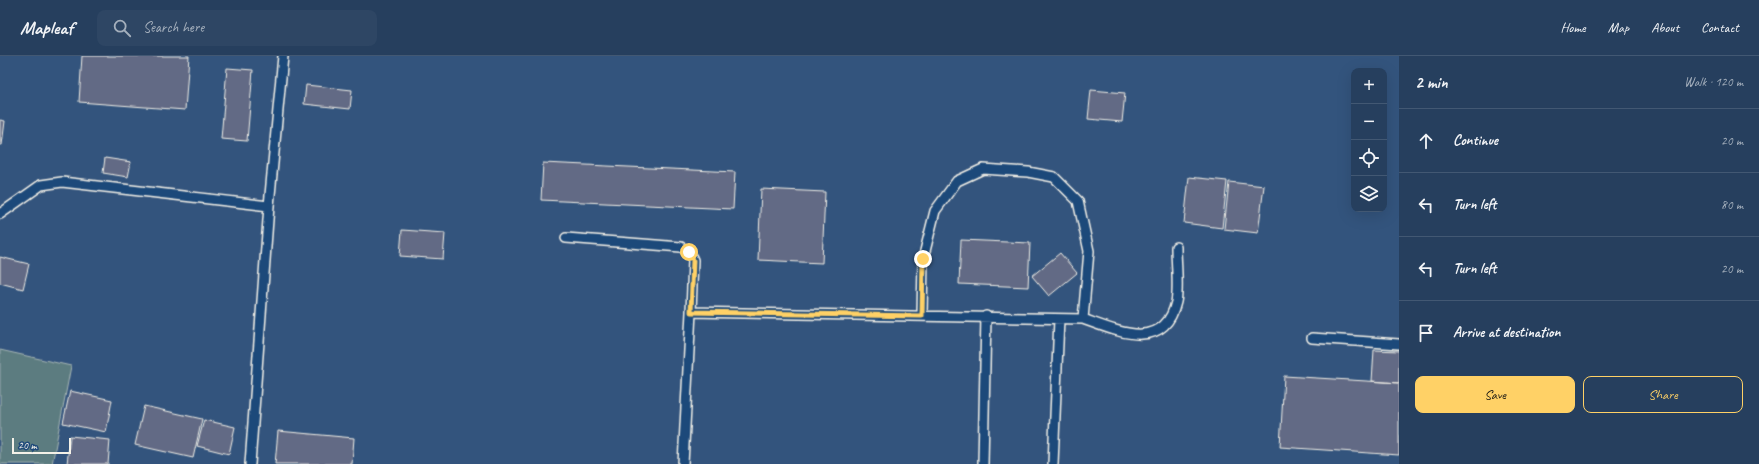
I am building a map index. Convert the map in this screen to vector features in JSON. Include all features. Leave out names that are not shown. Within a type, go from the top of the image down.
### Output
[{"type":"lane","points":[[250,464],[269,206],[283,56]]},
{"type":"lane","points":[[922,316],[923,259],[935,211],[957,181],[984,170],[1028,172],[1054,177],[1078,201],[1090,251],[1083,320]]},
{"type":"lane","points":[[0,214],[40,185],[62,182],[269,206]]},
{"type":"lane","points":[[566,238],[681,248],[689,252],[693,260],[683,464]]},
{"type":"lane","points":[[691,312],[986,316],[1083,320],[1123,332],[1146,336],[1158,332],[1169,321],[1176,301],[1176,247]]},
{"type":"lane","points":[[983,464],[986,316]]},
{"type":"lane","points":[[1053,464],[1060,319]]},
{"type":"lane","points":[[1312,338],[1399,344]]},
{"type":"green space","points":[[0,350],[71,366],[52,464],[0,464]]},
{"type":"building","points":[[82,56],[189,56],[185,110],[79,102]]},
{"type":"building","points":[[227,68],[253,70],[247,141],[221,139]]},
{"type":"building","points":[[306,85],[352,90],[350,109],[304,104]]},
{"type":"building","points":[[1091,90],[1125,93],[1122,122],[1088,119]]},
{"type":"building","points":[[0,120],[5,121],[2,145],[0,145]]},
{"type":"building","points":[[105,158],[131,162],[128,177],[103,173]]},
{"type":"building","points":[[543,163],[735,172],[733,209],[541,200]]},
{"type":"building","points":[[1189,177],[1227,181],[1222,228],[1184,223]]},
{"type":"building","points":[[1229,182],[1264,186],[1258,233],[1224,229]]},
{"type":"building","points":[[761,189],[825,192],[822,263],[758,260]]},
{"type":"building","points":[[402,230],[445,233],[443,259],[400,256]]},
{"type":"building","points":[[961,240],[1030,243],[1028,287],[959,284]]},
{"type":"building","points":[[1060,253],[1077,273],[1049,296],[1032,276]]},
{"type":"building","points":[[0,257],[29,264],[23,289],[0,283]]},
{"type":"building","points":[[1374,350],[1399,351],[1399,383],[1372,381]]},
{"type":"building","points":[[1284,376],[1399,383],[1399,455],[1280,447]]},
{"type":"building","points":[[70,391],[112,400],[106,432],[63,423]]},
{"type":"building","points":[[144,406],[202,419],[193,458],[135,445]]},
{"type":"building","points":[[204,420],[235,427],[229,454],[197,446]]},
{"type":"building","points":[[278,431],[354,438],[352,464],[275,464]]},
{"type":"building","points":[[70,436],[110,440],[108,464],[67,464]]},
{"type":"route","points":[[689,252],[693,260],[691,312],[922,316],[923,259]]}]
